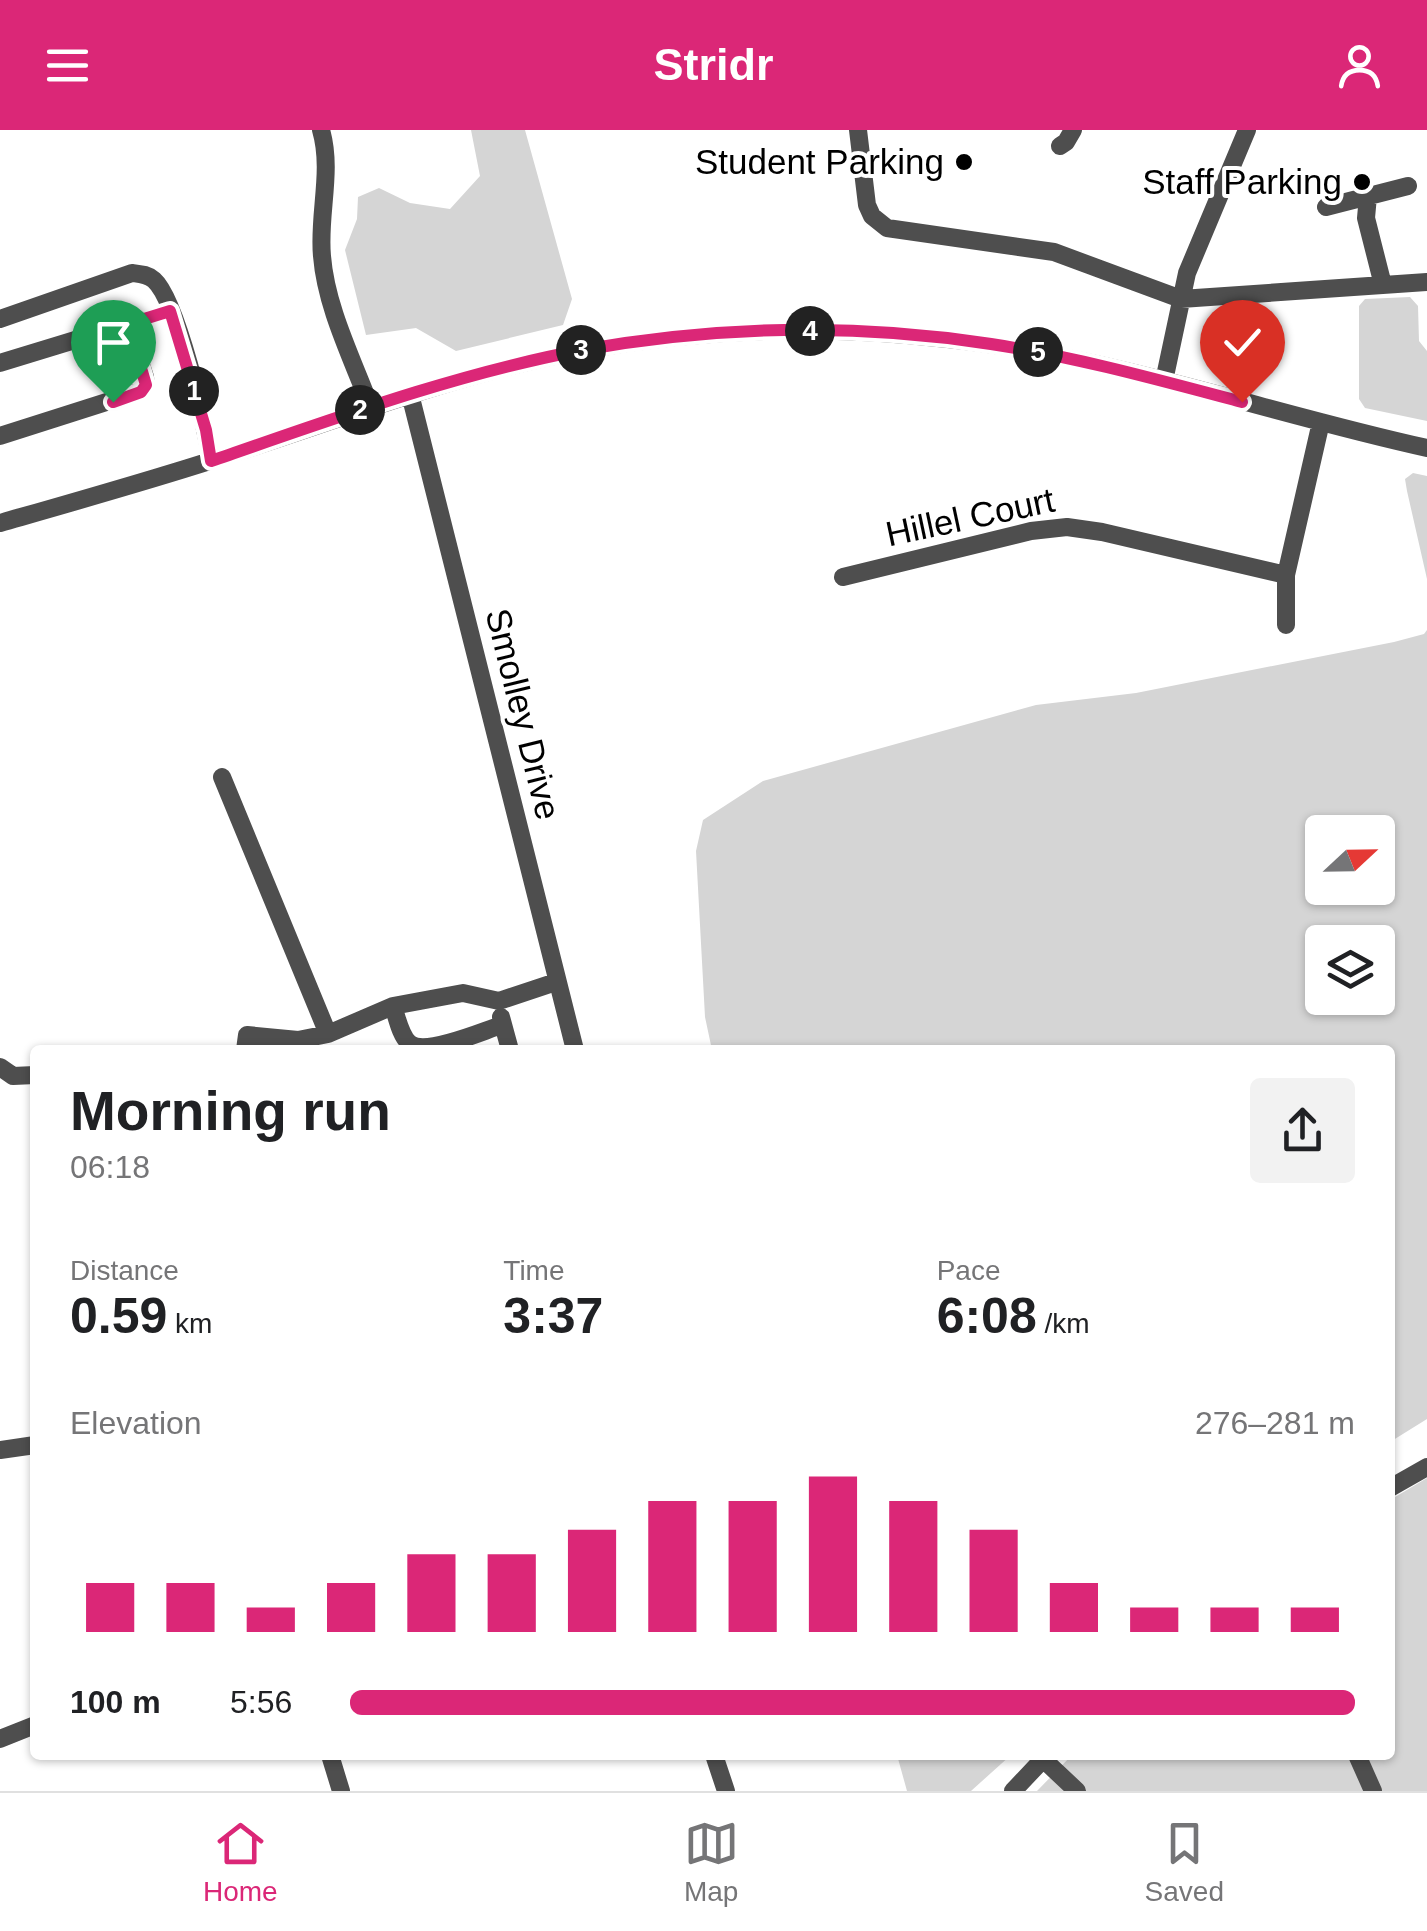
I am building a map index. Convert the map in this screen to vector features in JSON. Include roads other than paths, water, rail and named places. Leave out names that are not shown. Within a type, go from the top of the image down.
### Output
[{"type":"street","points":[[322,130],[324,280],[370,406]]},
{"type":"street","points":[[858,130],[868,205],[872,216],[887,228],[1054,252],[1181,299],[1215,305],[1427,282]]},
{"type":"street","points":[[1060,146],[1073,130]]},
{"type":"street","points":[[1164,381],[1187,272],[1247,130]]},
{"type":"street","points":[[1326,206],[1408,186]]},
{"type":"street","points":[[1368,196],[1366,218],[1383,285]]},
{"type":"street","points":[[0,319],[132,274],[142,274],[156,282],[170,311],[206,430],[211,461]]},
{"type":"street","points":[[0,363],[170,311]]},
{"type":"street","points":[[0,436],[141,392],[146,385],[145,376],[128,324]]},
{"type":"street","points":[[0,523],[211,461],[410,394],[582,350],[671,337],[757,331],[860,332],[1031,351],[1427,448]]},
{"type":"street","name":"Smolley Drive","points":[[410,394],[573,1045]]},
{"type":"street","points":[[1286,624],[1286,575],[1321,422]]},
{"type":"street","name":"Hillel Court","points":[[843,578],[1032,531],[1067,528],[1102,532],[1286,575]]},
{"type":"street","points":[[222,778],[328,1034]]},
{"type":"street","points":[[246,1045],[247,1035],[296,1045],[393,1006],[462,992],[500,1001],[556,982]]},
{"type":"street","points":[[500,1001],[508,1045]]},
{"type":"street","points":[[393,1006],[406,1040],[412,1045]]},
{"type":"street","points":[[441,1045],[502,1025]]},
{"type":"street","points":[[0,1067],[13,1076],[30,1074]]},
{"type":"street","points":[[0,1450],[30,1446]]},
{"type":"street","points":[[1395,1485],[1427,1467]]},
{"type":"street","points":[[0,1739],[30,1727]]},
{"type":"street","points":[[331,1760],[340,1791]]},
{"type":"street","points":[[716,1760],[726,1791]]},
{"type":"street","points":[[1012,1791],[1042,1760]]},
{"type":"street","points":[[1048,1760],[1077,1791]]},
{"type":"street","points":[[1360,1760],[1373,1791]]},
{"type":"place","name":"Student Parking","points":[[964,162]]},
{"type":"place","name":"Staff Parking","points":[[1362,182]]}]
